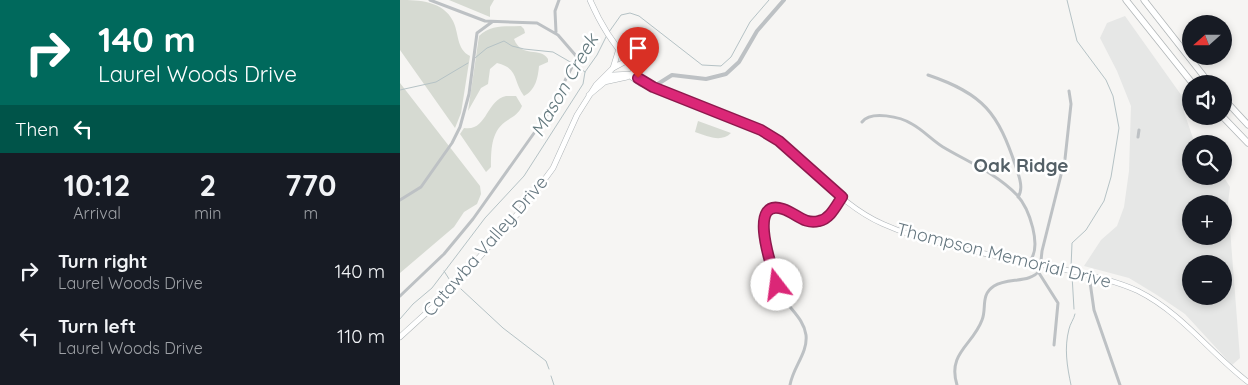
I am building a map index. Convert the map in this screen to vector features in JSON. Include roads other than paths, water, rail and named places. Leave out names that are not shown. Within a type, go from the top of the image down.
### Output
[{"type":"highway","points":[[1126,0],[1186,75]]},
{"type":"highway","points":[[1144,0],[1203,75]]},
{"type":"highway","points":[[1232,108],[1248,125]]},
{"type":"highway","points":[[1231,125],[1248,143]]},
{"type":"main road","points":[[590,0],[601,24],[616,48],[634,64],[634,70],[627,76],[620,71],[616,48]]},
{"type":"main road","points":[[613,68],[616,48]]},
{"type":"main road","points":[[620,64],[628,60]]},
{"type":"main road","name":"Catawba Valley Drive","points":[[400,337],[446,295],[535,194],[553,168],[577,115],[589,95],[613,68],[620,64]]},
{"type":"main road","name":"Thompson Memorial Drive","points":[[634,70],[638,78],[648,85]]},
{"type":"main road","name":"Thompson Memorial Drive","points":[[627,76],[761,130],[779,141],[842,197],[872,218],[891,227],[951,246],[1089,275],[1125,286],[1165,307],[1248,382]]},
{"type":"main road","name":"Catawba Valley Drive","points":[[589,95],[601,83],[627,76]]},
{"type":"street","points":[[400,296],[452,245],[550,112],[577,57],[556,33],[534,22],[492,22],[430,0]]},
{"type":"street","points":[[556,33],[555,11],[560,0]]},
{"type":"street","points":[[653,87],[668,76],[676,74],[706,79],[726,74],[738,62],[757,30],[784,0]]},
{"type":"street","points":[[400,200],[421,186],[455,137],[464,115],[477,33],[492,22]]},
{"type":"street","points":[[928,75],[974,97],[990,111],[1001,125],[1018,175],[1021,190],[1018,196]]},
{"type":"street","points":[[957,385],[954,374],[957,358],[982,322],[985,298],[988,291],[1000,283],[1026,278],[1039,273],[1042,265],[1042,252],[1065,159],[1071,104],[1069,91]]},
{"type":"street","points":[[862,122],[868,116],[876,115],[912,124],[943,147],[993,176],[1018,196],[1023,204],[1035,241],[1035,252],[1029,262]]},
{"type":"street","points":[[1138,136],[1139,130]]},
{"type":"street","points":[[790,385],[793,373],[805,350],[806,331],[777,285],[766,240],[763,218],[770,210],[781,208],[804,220],[819,221],[830,215],[842,197]]},
{"type":"street","points":[[1039,273],[1058,305],[1054,345]]},
{"type":"street","points":[[1089,275],[1094,310],[1120,385]]},
{"type":"waterway","name":"Mason Creek","points":[[609,32],[621,15],[630,13],[639,16],[702,65],[721,66],[731,57],[750,22],[769,0]]},
{"type":"waterway","points":[[1067,0],[1077,41],[1106,80],[1113,96],[1119,128],[1111,177],[1104,201],[1086,230],[1072,243],[1071,268]]},
{"type":"waterway","name":"Mason Creek","points":[[400,319],[413,304],[432,288],[485,218],[524,176],[583,84],[585,72],[597,55],[607,35]]},
{"type":"waterway","points":[[475,58],[487,48],[504,41],[512,46],[524,49],[553,52],[572,63]]},
{"type":"waterway","points":[[400,90],[436,82],[468,63]]},
{"type":"waterway","points":[[577,66],[585,72]]},
{"type":"waterway","points":[[444,271],[451,282]]},
{"type":"waterway","points":[[1072,275],[1074,309]]},
{"type":"waterway","points":[[461,289],[503,328],[546,361],[549,369]]},
{"type":"waterway","points":[[1071,385],[1066,350],[1067,336],[1075,314]]},
{"type":"waterway","points":[[551,376],[554,385]]},
{"type":"district","name":"Oak Ridge","points":[[1021,165]]}]
